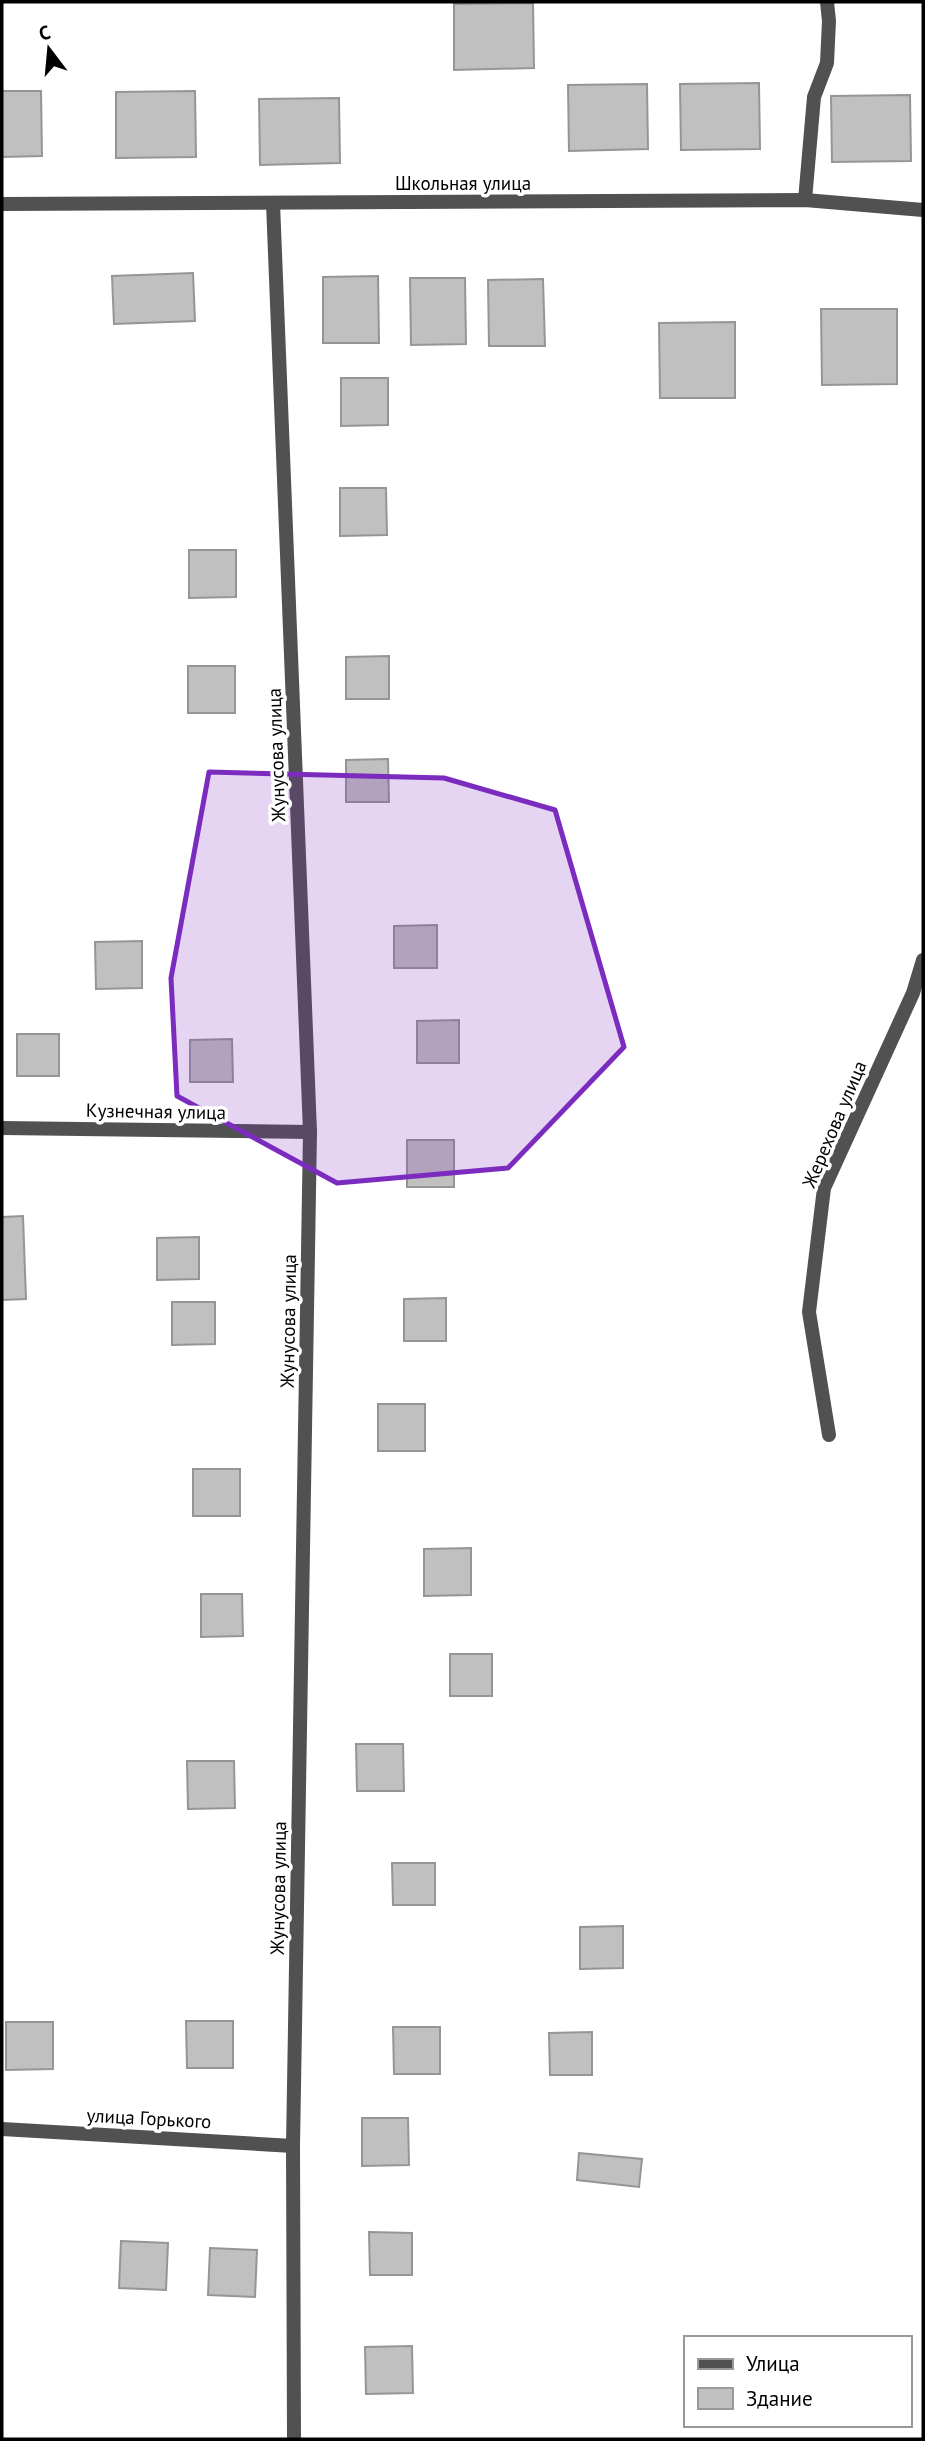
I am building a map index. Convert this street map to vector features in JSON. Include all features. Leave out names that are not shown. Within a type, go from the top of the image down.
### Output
[{"type":"street","points":[[805,200],[814,97],[827,63],[827,2]]},
{"type":"street","name":"Школьная улица","points":[[2,204],[805,200],[923,210]]},
{"type":"street","name":"Жунусова улица","points":[[273,203],[310,1132],[293,2146],[294,2439]]},
{"type":"street","name":"Жерехова улица","points":[[830,1435],[809,1311],[824,1188],[913,993],[923,960]]},
{"type":"street","name":"Кузнечная улица","points":[[2,1128],[310,1132]]},
{"type":"street","name":"улица Горького","points":[[2,2129],[293,2146]]},
{"type":"highlighted area","points":[[209,772],[444,778],[555,810],[624,1047],[508,1168],[337,1183],[177,1096],[171,978]]},
{"type":"building","points":[[533,3],[534,68],[454,70],[454,4]]},
{"type":"building","points":[[759,83],[760,149],[681,150],[680,84]]},
{"type":"building","points":[[647,84],[648,149],[569,151],[568,85]]},
{"type":"building","points":[[2,91],[41,91],[42,156],[2,157]]},
{"type":"building","points":[[195,91],[196,157],[116,158],[116,92]]},
{"type":"building","points":[[910,95],[911,161],[832,162],[831,96]]},
{"type":"building","points":[[339,98],[340,163],[260,165],[259,99]]},
{"type":"building","points":[[193,273],[195,321],[114,324],[112,276]]},
{"type":"building","points":[[378,276],[379,343],[323,343],[323,277]]},
{"type":"building","points":[[410,278],[465,278],[466,344],[411,345]]},
{"type":"building","points":[[543,279],[545,346],[489,346],[488,280]]},
{"type":"building","points":[[821,309],[897,309],[897,384],[822,385]]},
{"type":"building","points":[[735,322],[735,398],[660,398],[659,323]]},
{"type":"building","points":[[341,378],[388,378],[388,425],[341,426]]},
{"type":"building","points":[[340,488],[386,488],[387,535],[340,536]]},
{"type":"building","points":[[189,550],[236,550],[236,597],[189,598]]},
{"type":"building","points":[[389,656],[389,699],[346,699],[346,657]]},
{"type":"building","points":[[188,666],[235,666],[235,713],[188,713]]},
{"type":"building","points":[[388,759],[389,802],[346,802],[346,760]]},
{"type":"building","points":[[437,925],[437,968],[394,968],[394,926]]},
{"type":"building","points":[[142,941],[142,988],[96,989],[95,942]]},
{"type":"building","points":[[459,1020],[459,1063],[417,1063],[417,1021]]},
{"type":"building","points":[[17,1034],[59,1034],[59,1076],[17,1076]]},
{"type":"building","points":[[232,1039],[233,1082],[190,1082],[190,1040]]},
{"type":"building","points":[[407,1140],[454,1140],[454,1187],[407,1187]]},
{"type":"building","points":[[23,1216],[26,1299],[2,1300],[2,1217]]},
{"type":"building","points":[[199,1237],[199,1279],[157,1280],[157,1238]]},
{"type":"building","points":[[446,1298],[446,1341],[404,1341],[404,1299]]},
{"type":"building","points":[[172,1302],[215,1302],[215,1344],[172,1345]]},
{"type":"building","points":[[378,1404],[425,1404],[425,1451],[378,1451]]},
{"type":"building","points":[[193,1469],[240,1469],[240,1516],[193,1516]]},
{"type":"building","points":[[471,1548],[471,1595],[424,1596],[424,1549]]},
{"type":"building","points":[[201,1594],[242,1594],[243,1636],[201,1637]]},
{"type":"building","points":[[450,1654],[492,1654],[492,1696],[450,1696]]},
{"type":"building","points":[[356,1744],[403,1744],[404,1791],[357,1791]]},
{"type":"building","points":[[187,1761],[234,1761],[235,1808],[188,1809]]},
{"type":"building","points":[[392,1863],[435,1863],[435,1905],[393,1905]]},
{"type":"building","points":[[623,1926],[623,1968],[580,1969],[580,1927]]},
{"type":"building","points":[[186,2021],[233,2021],[233,2068],[187,2068]]},
{"type":"building","points":[[6,2022],[53,2022],[53,2069],[6,2070]]},
{"type":"building","points":[[393,2027],[440,2027],[440,2074],[394,2074]]},
{"type":"building","points":[[592,2032],[592,2075],[550,2075],[549,2033]]},
{"type":"building","points":[[362,2118],[408,2118],[409,2165],[362,2166]]},
{"type":"building","points":[[579,2153],[642,2159],[639,2187],[577,2180]]},
{"type":"building","points":[[369,2232],[412,2233],[412,2275],[370,2275]]},
{"type":"building","points":[[121,2241],[168,2243],[166,2290],[119,2288]]},
{"type":"building","points":[[210,2248],[257,2250],[255,2297],[208,2295]]},
{"type":"building","points":[[412,2346],[413,2393],[366,2394],[365,2347]]}]
